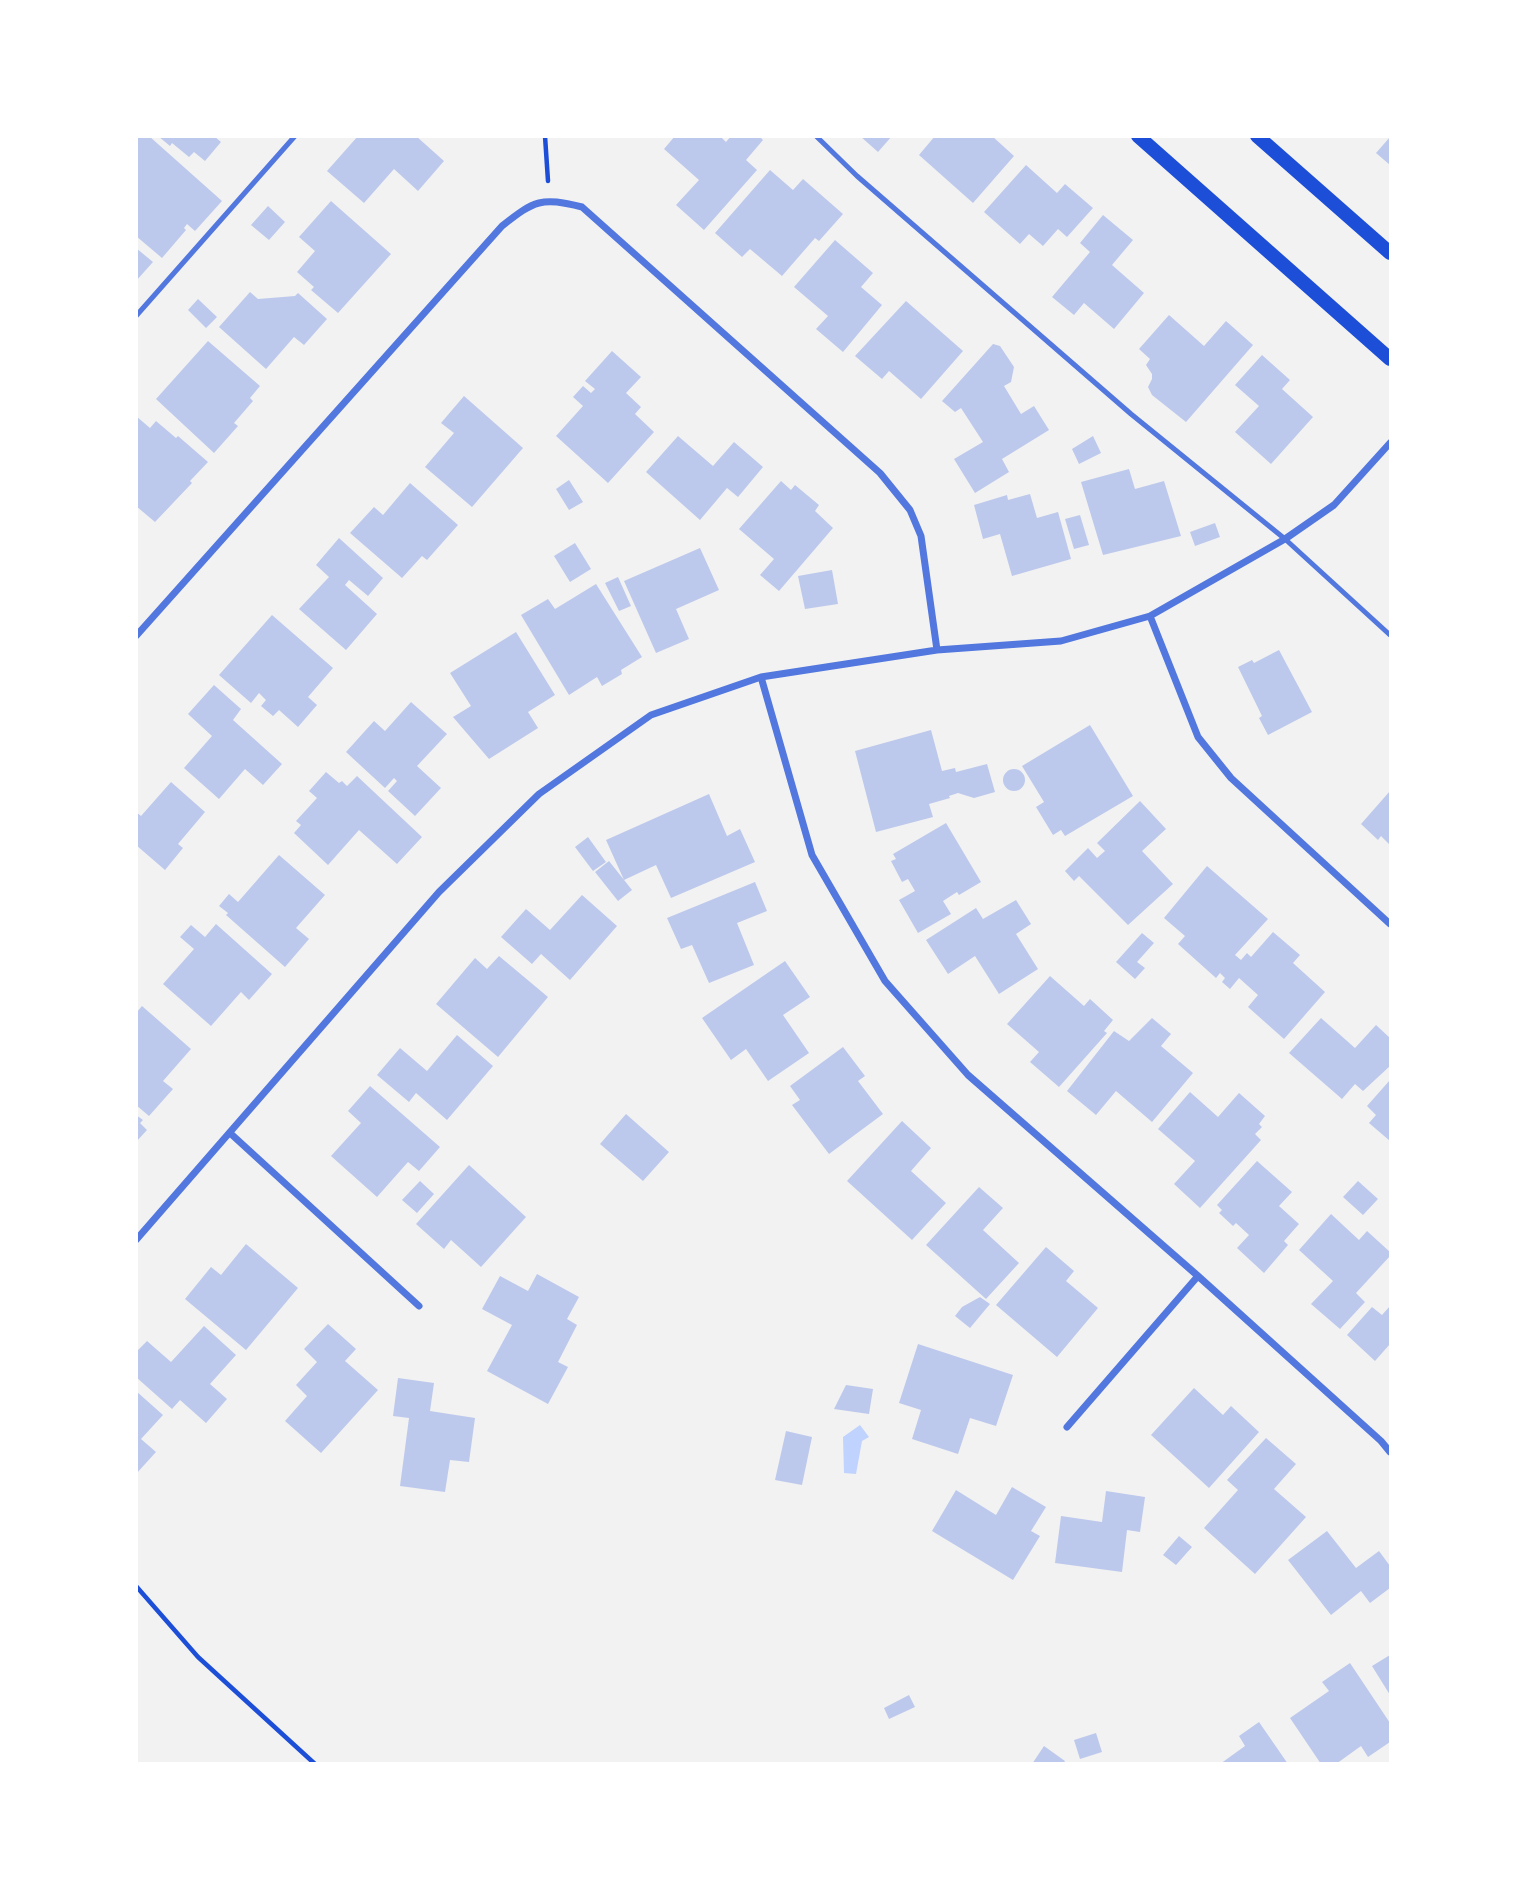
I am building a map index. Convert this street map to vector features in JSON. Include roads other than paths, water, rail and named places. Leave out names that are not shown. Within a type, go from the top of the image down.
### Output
[{"type":"main road","points":[[1138,136],[1391,359]]},
{"type":"main road","points":[[1257,136],[1391,253]]},
{"type":"street","points":[[136,636],[502,226],[525,208],[550,200],[582,207],[880,473],[910,510],[921,536],[937,650]]},
{"type":"street","points":[[136,1240],[439,892],[538,794],[651,715],[761,677],[937,650],[1061,641],[1150,616],[1285,539],[1334,505],[1391,443]]},
{"type":"street","points":[[1150,616],[1199,737],[1231,778],[1391,924]]},
{"type":"street","points":[[761,677],[812,855],[885,981],[968,1075],[1198,1276],[1391,1452]]},
{"type":"street","points":[[230,1133],[419,1306]]},
{"type":"street","points":[[1067,1427],[1198,1276]]},
{"type":"lane","points":[[136,316],[295,136]]},
{"type":"lane","points":[[816,136],[857,176],[1131,414],[1285,539],[1391,635]]},
{"type":"water","points":[[860,1425],[869,1437],[862,1441],[856,1474],[844,1473],[843,1437]]}]
